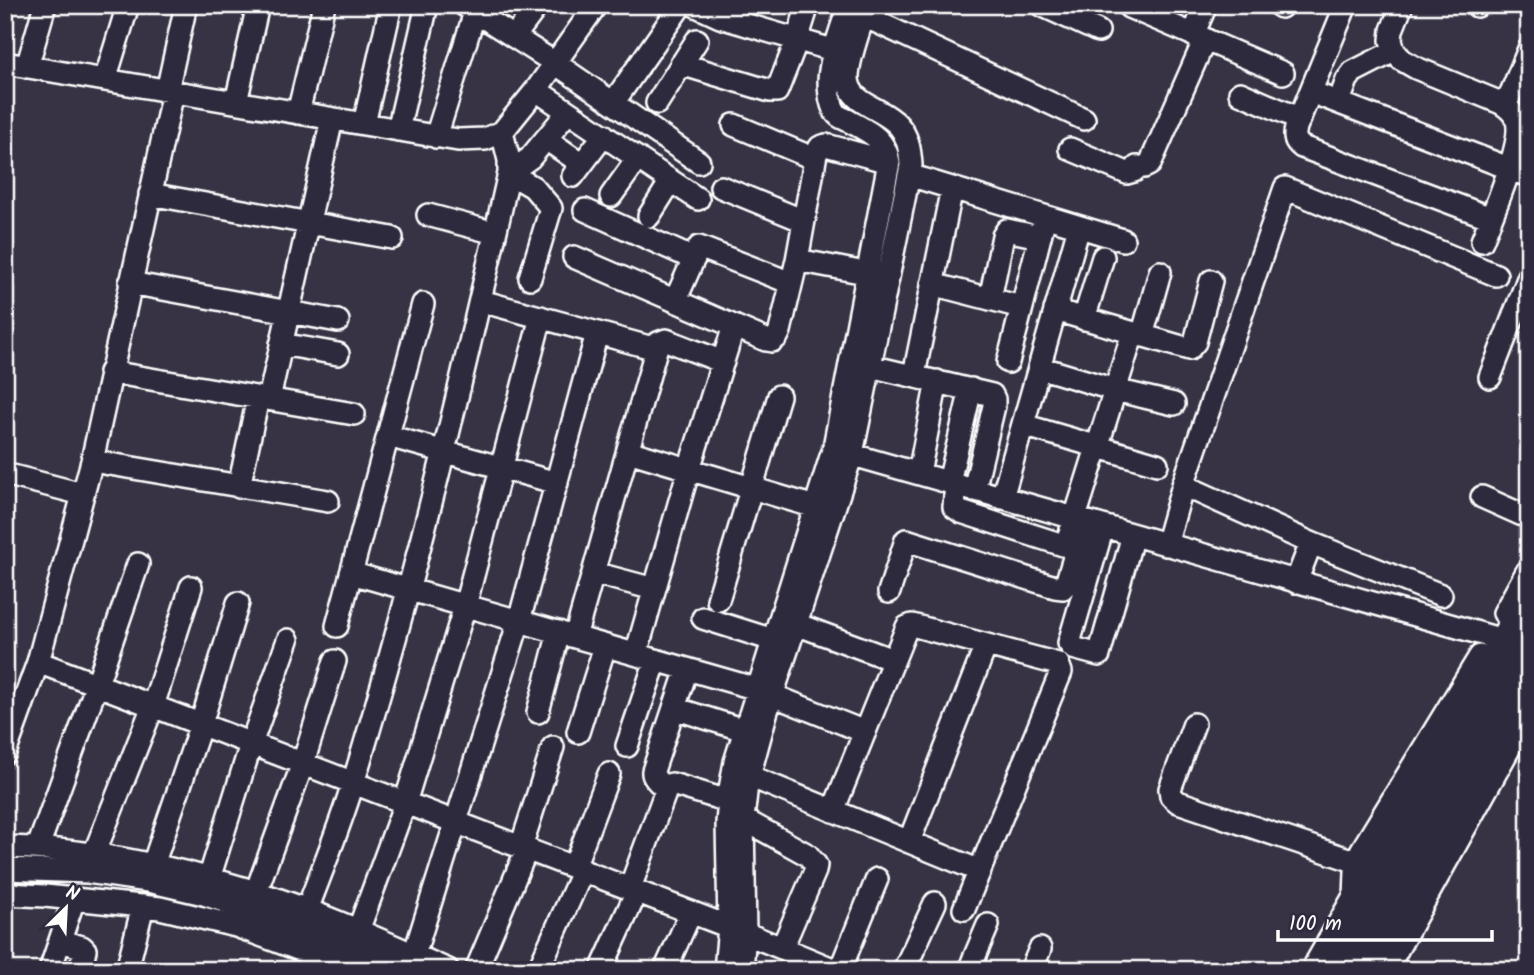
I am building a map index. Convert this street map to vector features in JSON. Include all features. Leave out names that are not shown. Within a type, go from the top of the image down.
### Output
[{"type":"main road","points":[[1316,970],[1508,640],[1529,596]]},
{"type":"main road","points":[[1366,970],[1529,684]]},
{"type":"street","points":[[27,67],[45,5]]},
{"type":"street","points":[[105,80],[128,5]]},
{"type":"street","points":[[5,753],[38,662],[92,461],[150,194],[186,5]]},
{"type":"street","points":[[236,102],[258,5]]},
{"type":"street","points":[[298,113],[324,5]]},
{"type":"street","points":[[365,124],[391,5]]},
{"type":"street","points":[[398,130],[427,5]]},
{"type":"street","points":[[514,37],[538,5]]},
{"type":"street","points":[[5,63],[436,137],[458,140],[485,139],[502,132],[536,90],[596,5]]},
{"type":"street","points":[[613,103],[681,5]]},
{"type":"street","points":[[694,5],[720,17],[836,51]]},
{"type":"street","points":[[681,64],[777,91],[808,5]]},
{"type":"street","points":[[1041,5],[1098,32]]},
{"type":"street","points":[[1070,149],[1127,173],[1150,164],[1198,37],[1206,5]]},
{"type":"street","points":[[1346,5],[1300,119],[1294,136],[1296,143],[1491,218]]},
{"type":"street","points":[[1402,5],[1391,40],[1394,51],[1402,60],[1506,106],[1516,118],[1519,173],[1491,218],[1482,241]]},
{"type":"street","points":[[1129,7],[1283,73]]},
{"type":"street","points":[[436,137],[470,8],[699,162]]},
{"type":"street","points":[[733,810],[749,776],[773,640],[815,507],[842,451],[870,366],[889,162],[887,150],[879,140],[868,131],[838,116],[832,104],[829,78],[836,51],[857,10]]},
{"type":"street","points":[[857,10],[1084,119]]},
{"type":"street","points":[[742,970],[737,930],[733,810],[735,762],[744,730],[765,692],[796,624],[842,451],[878,275],[911,165],[909,144],[897,124],[858,100],[850,89],[848,76],[857,10]]},
{"type":"street","points":[[657,103],[697,40]]},
{"type":"street","points":[[1506,106],[1529,48]]},
{"type":"street","points":[[1339,103],[1347,80],[1353,72],[1394,51]]},
{"type":"street","points":[[536,90],[698,199]]},
{"type":"street","points":[[1311,92],[1519,173]]},
{"type":"street","points":[[1240,93],[1300,119]]},
{"type":"street","points":[[509,173],[530,158],[568,111]]},
{"type":"street","points":[[239,487],[281,344],[332,119]]},
{"type":"street","points":[[734,125],[815,159]]},
{"type":"street","points":[[307,910],[354,783],[408,589],[481,301],[509,173],[509,160],[502,132]]},
{"type":"street","points":[[546,139],[578,170],[604,135]]},
{"type":"street","points":[[574,257],[772,341],[780,331],[797,260],[815,159],[820,147],[826,145],[889,162]]},
{"type":"street","points":[[611,197],[638,158]]},
{"type":"street","points":[[509,173],[533,187],[551,208],[530,278]]},
{"type":"street","points":[[909,175],[952,188],[1042,227]]},
{"type":"street","points":[[649,216],[671,181]]},
{"type":"street","points":[[721,187],[804,221]]},
{"type":"street","points":[[914,375],[952,188]]},
{"type":"street","points":[[1166,545],[1183,485],[1285,188],[1496,275]]},
{"type":"street","points":[[150,194],[391,238]]},
{"type":"street","points":[[585,210],[694,259]]},
{"type":"street","points":[[428,215],[495,233]]},
{"type":"street","points":[[1007,362],[1042,227]]},
{"type":"street","points":[[1002,498],[1079,227]]},
{"type":"street","points":[[989,299],[1003,236],[1007,230],[1079,227],[1123,240]]},
{"type":"street","points":[[675,301],[699,247],[791,283]]},
{"type":"street","points":[[1084,318],[1103,257]]},
{"type":"street","points":[[797,260],[878,275]]},
{"type":"street","points":[[1133,536],[1099,655],[1073,648],[1069,643],[1097,447],[1115,390],[1160,272]]},
{"type":"street","points":[[1490,377],[1529,276]]},
{"type":"street","points":[[1055,310],[1185,349],[1192,347],[1211,281]]},
{"type":"street","points":[[130,283],[338,321]]},
{"type":"street","points":[[932,284],[1021,307]]},
{"type":"street","points":[[481,301],[656,349]]},
{"type":"street","points":[[337,626],[423,304]]},
{"type":"street","points":[[358,931],[405,803],[465,606],[541,317]]},
{"type":"street","points":[[627,746],[646,657],[654,589],[734,326]]},
{"type":"street","points":[[414,955],[519,621],[597,333]]},
{"type":"street","points":[[538,712],[567,634],[594,573],[658,343],[666,340],[723,362]]},
{"type":"street","points":[[281,344],[338,354]]},
{"type":"street","points":[[870,366],[992,395],[994,399],[954,507],[961,512],[1063,545],[1088,522]]},
{"type":"street","points":[[1039,367],[1174,404]]},
{"type":"street","points":[[110,372],[355,414]]},
{"type":"street","points":[[919,473],[937,381]]},
{"type":"street","points":[[718,600],[779,396]]},
{"type":"street","points":[[1023,425],[1157,464]]},
{"type":"street","points":[[388,436],[557,483]]},
{"type":"street","points":[[628,451],[815,507]]},
{"type":"street","points":[[842,451],[1133,536],[1508,640]]},
{"type":"street","points":[[92,461],[328,501]]},
{"type":"street","points":[[5,474],[82,494]]},
{"type":"street","points":[[1183,485],[1311,542],[1441,595]]},
{"type":"street","points":[[1482,497],[1529,518]]},
{"type":"street","points":[[889,592],[906,540],[1063,588],[1088,522]]},
{"type":"street","points":[[1296,582],[1311,542]]},
{"type":"street","points":[[38,847],[138,565]]},
{"type":"street","points":[[1342,970],[1508,640],[1529,568]]},
{"type":"street","points":[[351,573],[765,692],[864,732]]},
{"type":"street","points":[[594,573],[654,589]]},
{"type":"street","points":[[94,854],[152,706],[191,587]]},
{"type":"street","points":[[153,865],[201,724],[238,603]]},
{"type":"street","points":[[703,618],[773,640]]},
{"type":"street","points":[[796,624],[893,660]]},
{"type":"street","points":[[833,811],[908,627],[912,625],[1058,664],[1061,672],[964,909]]},
{"type":"street","points":[[209,879],[251,744],[288,640]]},
{"type":"street","points":[[1355,900],[1357,862],[1369,837],[1508,640]]},
{"type":"street","points":[[909,842],[986,645]]},
{"type":"street","points":[[578,732],[605,646]]},
{"type":"street","points":[[256,892],[303,763],[335,661]]},
{"type":"street","points":[[38,662],[838,970],[877,879]]},
{"type":"street","points":[[666,789],[652,774],[687,669]]},
{"type":"street","points":[[674,708],[744,730]]},
{"type":"street","points":[[1386,970],[1529,713]]},
{"type":"street","points":[[1194,724],[1170,789],[1171,796],[1178,802],[1357,862]]},
{"type":"street","points":[[476,970],[524,848],[553,747]]},
{"type":"street","points":[[538,970],[578,869],[609,774]]},
{"type":"street","points":[[749,776],[979,871]]},
{"type":"street","points":[[601,970],[633,890],[666,789],[671,784],[733,810],[808,855],[816,865],[782,948]]},
{"type":"street","points":[[5,847],[38,847],[94,854],[153,865],[256,892],[307,910],[448,970]]},
{"type":"street","points":[[5,869],[87,872],[148,881],[204,894],[301,928],[398,970]]},
{"type":"street","points":[[5,894],[160,908],[236,926],[345,970]]},
{"type":"street","points":[[51,967],[74,899]]},
{"type":"street","points":[[904,970],[935,903]]},
{"type":"street","points":[[127,970],[144,906]]},
{"type":"street","points":[[665,970],[691,912]]},
{"type":"street","points":[[969,970],[988,925]]},
{"type":"street","points":[[724,970],[737,930]]},
{"type":"street","points":[[60,941],[85,950],[80,970]]},
{"type":"street","points":[[1031,970],[1040,948]]}]
